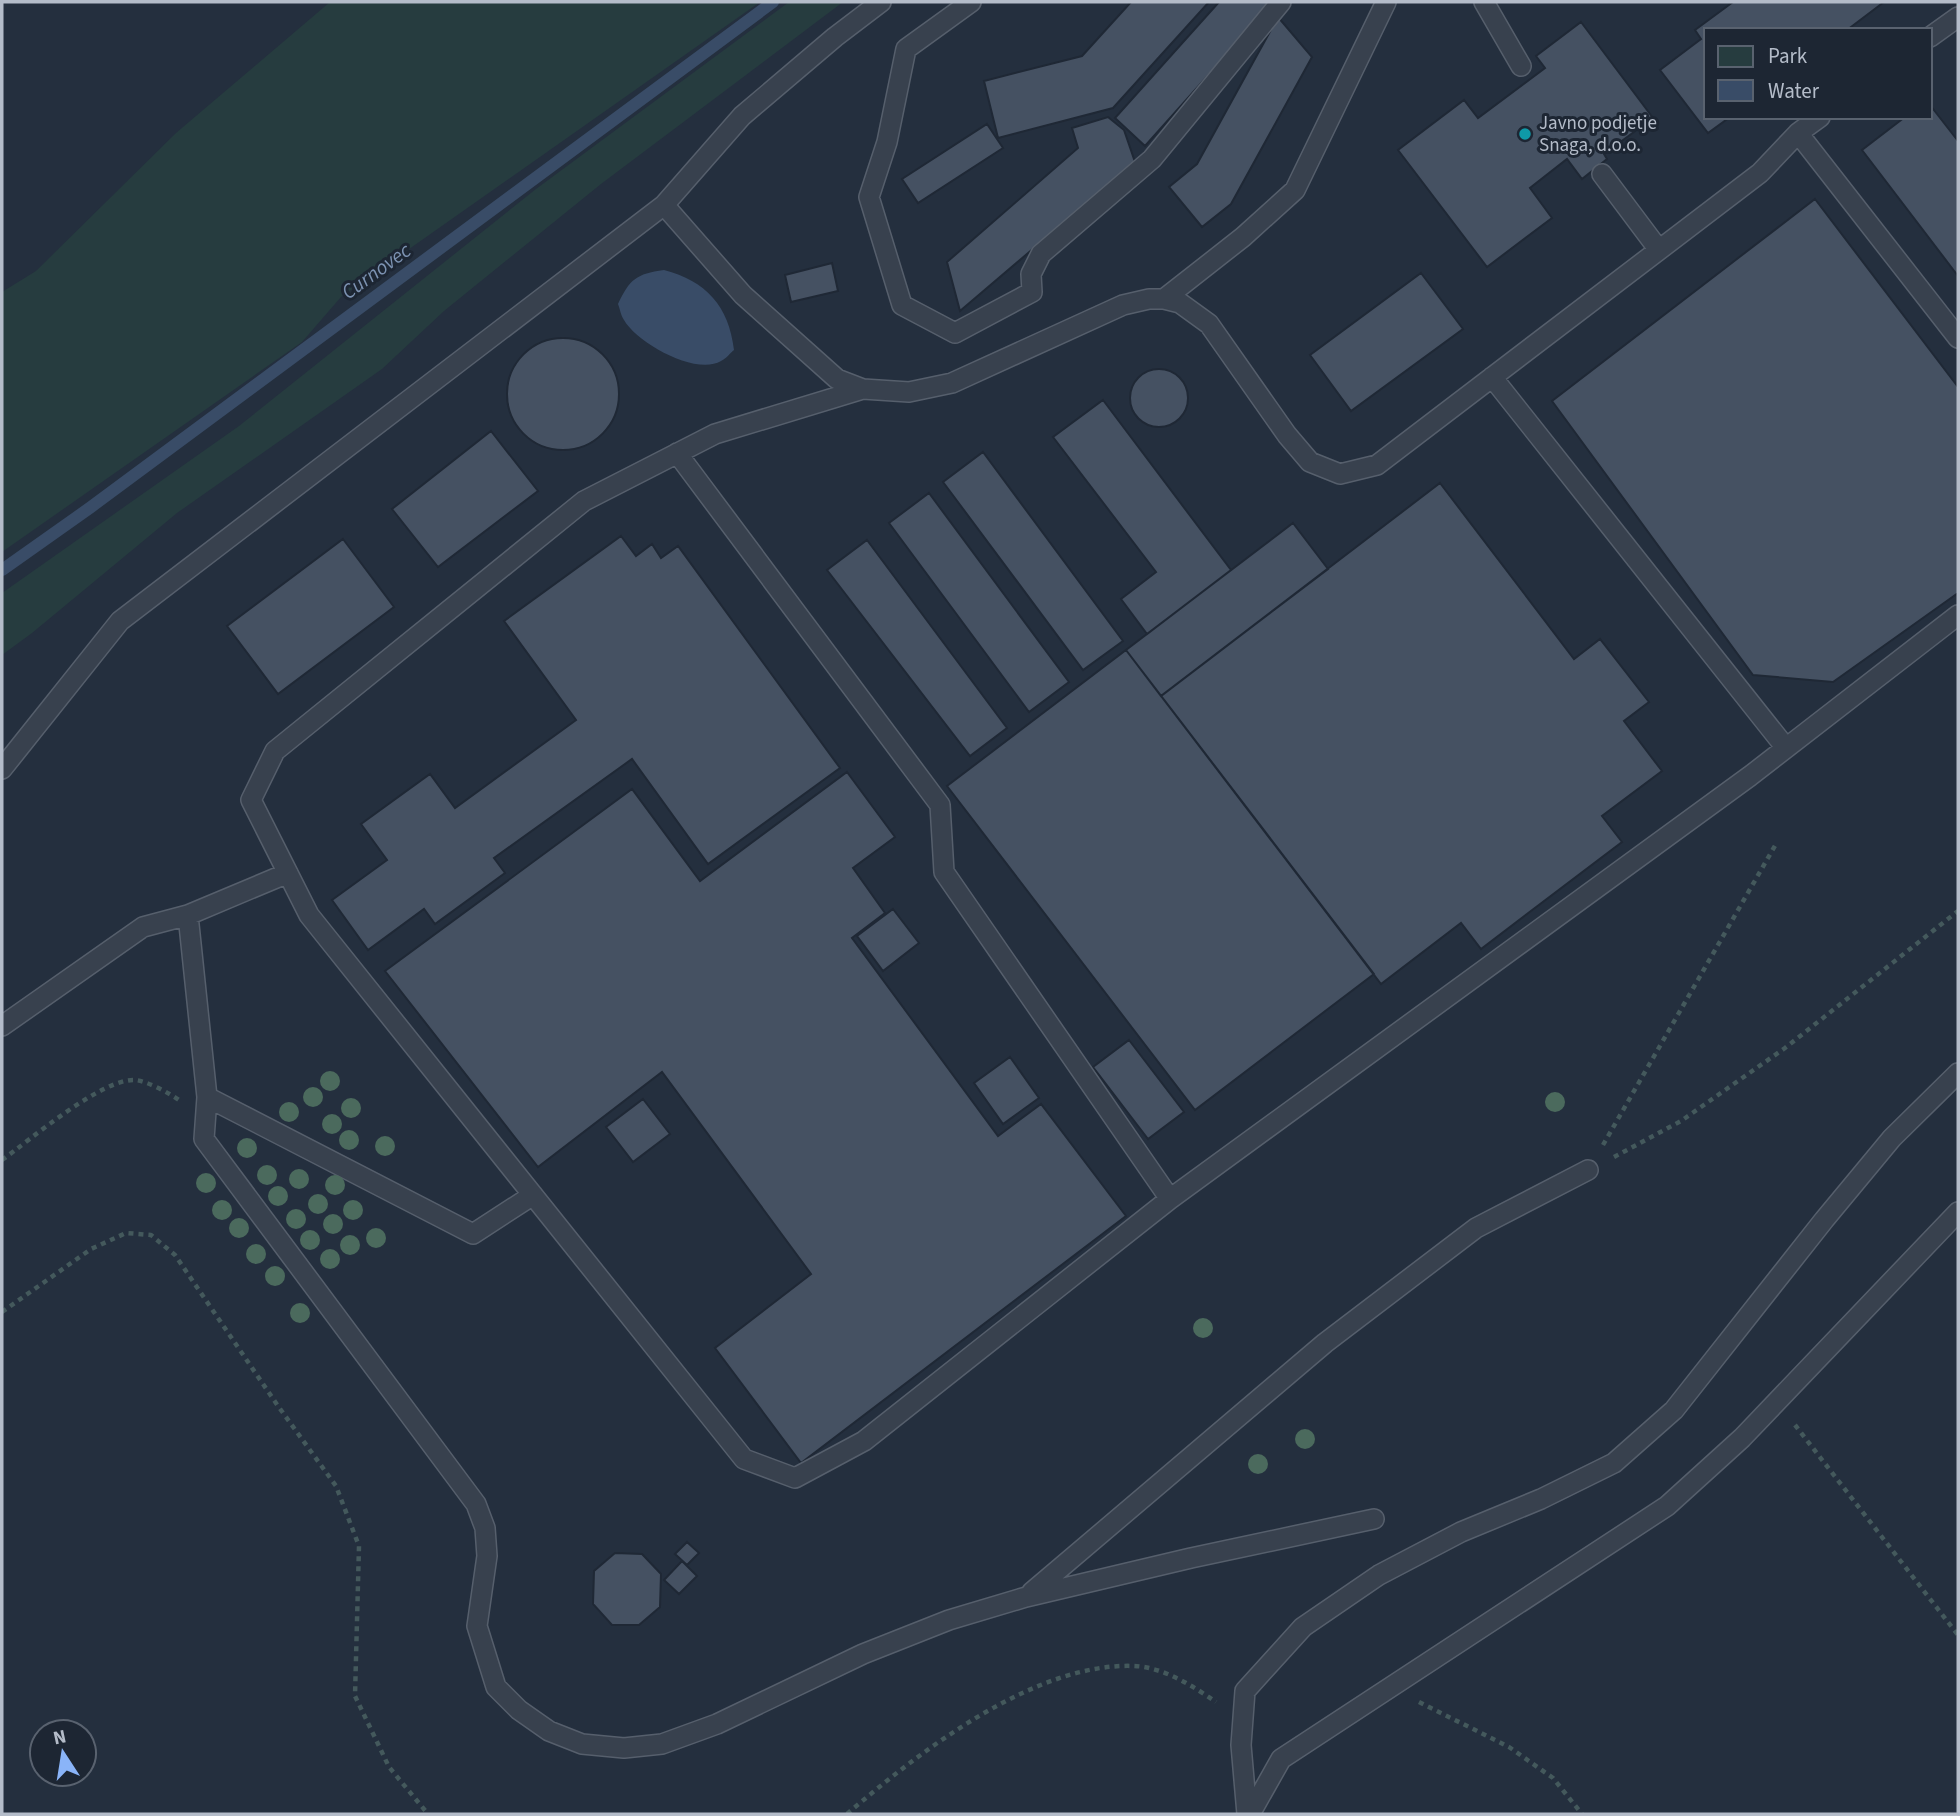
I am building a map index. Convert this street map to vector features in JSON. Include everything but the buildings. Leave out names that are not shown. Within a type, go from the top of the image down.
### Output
[{"type":"lane","points":[[2,769],[120,621],[664,205],[743,116],[835,37],[881,2]]},
{"type":"lane","points":[[971,2],[906,50],[887,142],[869,197],[902,306],[955,333],[1032,292],[1031,274],[1041,254],[1152,159],[1281,2]]},
{"type":"lane","points":[[1164,299],[1243,237],[1295,190],[1386,2]]},
{"type":"lane","points":[[1484,2],[1521,66]]},
{"type":"lane","points":[[1932,36],[1958,17]]},
{"type":"lane","points":[[664,205],[743,295],[837,379],[863,389],[909,392],[952,383],[1123,305],[1149,299],[1180,303],[1209,324],[1287,435],[1310,462],[1340,474],[1377,466],[1760,173],[1798,133],[1817,119]]},
{"type":"lane","points":[[1798,133],[1958,338]]},
{"type":"lane","points":[[1602,174],[1659,250]]},
{"type":"lane","points":[[1492,377],[1786,748]]},
{"type":"lane","points":[[863,389],[715,434],[584,501],[275,751],[251,800],[309,915],[744,1458],[795,1478],[864,1441],[1170,1199],[1786,748],[1958,615]]},
{"type":"lane","points":[[677,453],[940,805],[944,872],[1170,1199]]},
{"type":"lane","points":[[2,1026],[143,927],[188,915],[288,873]]},
{"type":"lane","points":[[188,915],[208,1097],[204,1139],[476,1504],[485,1528],[487,1556],[477,1626],[485,1655],[496,1687],[519,1710],[549,1731],[582,1744],[624,1748],[662,1744],[717,1724],[863,1654],[949,1620],[1026,1597],[1165,1563],[1374,1519]]},
{"type":"lane","points":[[1249,1814],[1241,1745],[1245,1691],[1303,1628],[1380,1574],[1461,1532],[1541,1499],[1614,1463],[1674,1410],[1884,1148],[1958,1073]]},
{"type":"lane","points":[[208,1097],[474,1234],[533,1195]]},
{"type":"lane","points":[[1026,1597],[1325,1343],[1476,1228],[1588,1170]]},
{"type":"lane","points":[[1249,1814],[1281,1759],[1667,1506],[1742,1438],[1958,1212]]},
{"type":"path","points":[[1588,1170],[1776,844]]},
{"type":"path","points":[[1588,1170],[1681,1121],[1785,1048],[1958,911]]},
{"type":"path","points":[[2,1160],[107,1086],[135,1080],[168,1092],[206,1118]]},
{"type":"path","points":[[2,1312],[91,1249],[126,1233],[151,1235],[175,1255],[336,1486],[359,1546],[355,1696],[388,1767],[428,1814]]},
{"type":"path","points":[[1777,1402],[1958,1635]]},
{"type":"path","points":[[847,1814],[925,1752],[969,1724],[1033,1688],[1080,1671],[1136,1666],[1185,1680],[1220,1704],[1241,1745]]},
{"type":"path","points":[[1390,1688],[1509,1747],[1553,1778],[1582,1814]]},
{"type":"green space","points":[[330,2],[760,2],[341,297],[302,342],[2,552],[2,292],[36,271],[176,133]]},
{"type":"green space","points":[[789,2],[843,2],[601,184],[444,311],[382,369],[177,513],[2,655],[2,593],[239,426],[536,189]]},
{"type":"water","points":[[664,270],[692,281],[721,308],[727,320],[734,350],[723,360],[697,364],[668,355],[641,338],[624,320],[618,304],[630,283],[647,273]]},
{"type":"waterway","name":"Curnovec","points":[[2,570],[773,2]]},
{"type":"place","name":"Javno podjetje Snaga, d.o.o.","points":[[1525,134]]}]
